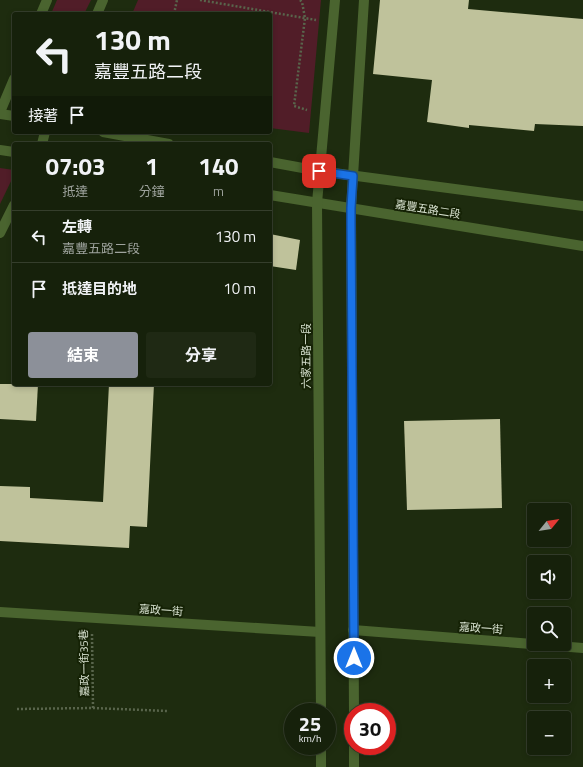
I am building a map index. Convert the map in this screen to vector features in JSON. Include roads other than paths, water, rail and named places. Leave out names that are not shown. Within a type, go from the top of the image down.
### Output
[{"type":"street","points":[[42,12],[47,0]]},
{"type":"street","points":[[98,12],[103,0]]},
{"type":"street","name":"六家五路一段","points":[[320,703],[317,203],[335,0]]},
{"type":"street","points":[[354,703],[351,208],[364,0]]},
{"type":"street","points":[[12,84],[0,113],[12,116]]},
{"type":"street","points":[[114,134],[158,142]]},
{"type":"street","points":[[0,150],[12,152]]},
{"type":"street","name":"嘉豐五路二段","points":[[272,162],[353,176],[583,206]]},
{"type":"street","name":"嘉豐五路二段","points":[[272,195],[583,246]]},
{"type":"street","points":[[0,233],[12,209]]},
{"type":"street","name":"嘉政一街","points":[[0,612],[320,632]]},
{"type":"street","name":"嘉政一街","points":[[353,630],[583,648]]},
{"type":"street","points":[[321,755],[321,767]]},
{"type":"street","points":[[354,755],[354,767]]}]
